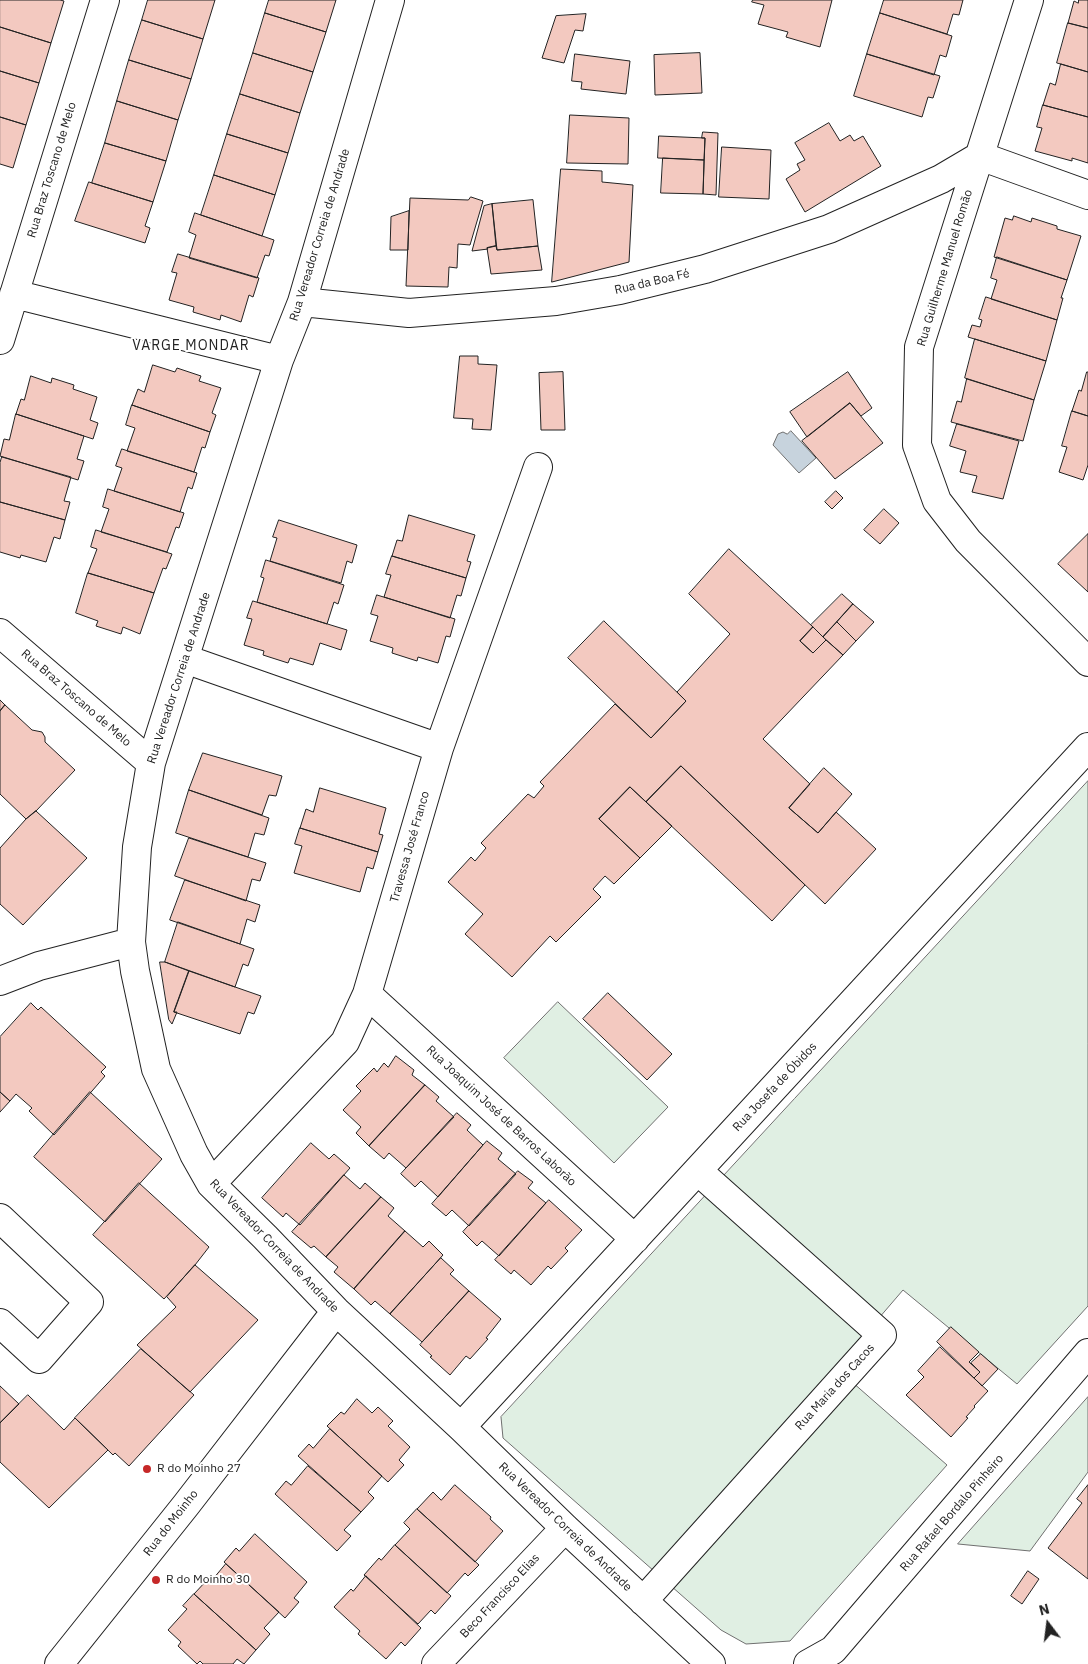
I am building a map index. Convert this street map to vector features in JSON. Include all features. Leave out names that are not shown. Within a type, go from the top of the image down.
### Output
[{"type":"street","name":"Rua Braz Toscano de Melo","points":[[0,340],[104,0]]},
{"type":"street","name":"Rua Vereador Correia de Andrade","points":[[390,0],[302,302],[279,360],[186,659],[151,762],[137,846],[131,942],[135,971],[156,1069],[194,1154],[210,1184],[266,1237],[336,1311],[711,1664]]},
{"type":"street","name":"Rua Guilherme Manuel Romão","points":[[1029,0],[919,347],[917,445],[937,500],[968,541],[1088,662]]},
{"type":"street","points":[[980,156],[1088,195]]},
{"type":"street","name":"Rua da Boa Fé","points":[[302,302],[409,314],[556,300],[620,290],[705,269],[829,229],[941,179],[980,156]]},
{"type":"street","points":[[14,294],[279,360]]},
{"type":"street","name":"Travessa José Franco","points":[[210,1184],[344,1042],[367,994],[439,748],[538,467]]},
{"type":"street","name":"Rua Braz Toscano de Melo","points":[[0,633],[151,762]]},
{"type":"street","points":[[186,659],[439,748]]},
{"type":"street","name":"Rua Josefa de Óbidos","points":[[461,1427],[1088,747]]},
{"type":"street","points":[[0,981],[39,966],[131,942]]},
{"type":"street","name":"Rua Joaquim José de Barros Laborão","points":[[367,994],[635,1239]]},
{"type":"street","name":"Rua Maria dos Cacos","points":[[643,1601],[882,1335],[698,1171]]},
{"type":"street","points":[[0,1218],[90,1302],[39,1359],[0,1323]]},
{"type":"street","name":"Rua do Moinho","points":[[60,1664],[336,1311]]},
{"type":"street","name":"Rua Rafael Bordalo Pinheiro","points":[[808,1664],[833,1650],[1088,1353]]},
{"type":"street","name":"Beco Francisco Elias","points":[[436,1664],[565,1528]]},
{"type":"green space","points":[[1088,781],[1088,1306],[1017,1384],[903,1290],[836,1368],[947,1465],[790,1641],[746,1644],[721,1630],[503,1438],[501,1417]]},
{"type":"green space","points":[[558,1002],[668,1107],[614,1163],[504,1058]]},
{"type":"green space","points":[[1088,1397],[1088,1472],[1030,1551],[958,1544]]},
{"type":"shaded area","points":[[791,431],[816,458],[799,473],[773,445],[778,434],[783,432],[787,434]]},
{"type":"building","points":[[0,0],[64,1],[51,43],[0,27]]},
{"type":"building","points":[[148,0],[215,0],[203,39],[142,20]]},
{"type":"building","points":[[269,0],[336,0],[326,32],[265,13]]},
{"type":"building","points":[[753,0],[832,0],[820,47],[786,37],[788,32],[758,24],[764,5],[752,2]]},
{"type":"building","points":[[884,0],[963,0],[959,15],[953,14],[947,34],[880,13]]},
{"type":"building","points":[[1079,0],[1088,0],[1088,28],[1068,23],[1074,1],[1078,3]]},
{"type":"building","points":[[265,13],[326,32],[313,72],[253,53]]},
{"type":"building","points":[[880,13],[952,36],[946,57],[940,55],[934,75],[867,54]]},
{"type":"building","points":[[586,14],[583,31],[575,30],[564,63],[542,58],[556,16]]},
{"type":"building","points":[[142,20],[203,39],[191,79],[129,60]]},
{"type":"building","points":[[1068,23],[1088,28],[1088,72],[1057,63]]},
{"type":"building","points":[[0,27],[51,43],[39,83],[0,71]]},
{"type":"building","points":[[253,53],[313,72],[300,113],[240,94]]},
{"type":"building","points":[[700,53],[702,93],[655,95],[654,55]]},
{"type":"building","points":[[575,54],[630,61],[626,94],[581,89],[582,82],[572,81]]},
{"type":"building","points":[[867,54],[940,76],[933,98],[928,97],[922,117],[854,96]]},
{"type":"building","points":[[129,60],[191,79],[178,120],[117,101]]},
{"type":"building","points":[[1061,64],[1088,72],[1088,117],[1043,105],[1050,83],[1055,85]]},
{"type":"building","points":[[0,71],[39,83],[26,125],[0,117]]},
{"type":"building","points":[[240,94],[300,113],[288,153],[227,134]]},
{"type":"building","points":[[117,101],[178,120],[166,161],[105,143]]},
{"type":"building","points":[[1043,105],[1088,117],[1088,163],[1072,158],[1072,161],[1035,151],[1042,128],[1037,127]]},
{"type":"building","points":[[570,115],[629,118],[628,164],[567,163]]},
{"type":"building","points":[[0,117],[26,125],[13,168],[0,164]]},
{"type":"building","points":[[829,123],[840,141],[850,135],[854,141],[863,136],[881,166],[805,212],[786,179],[800,170],[797,164],[805,160],[795,143]]},
{"type":"building","points":[[703,132],[718,133],[716,195],[703,194],[705,138],[702,138]]},
{"type":"building","points":[[227,134],[288,153],[275,195],[214,175]]},
{"type":"building","points":[[659,136],[705,138],[704,160],[658,158]]},
{"type":"building","points":[[105,143],[166,161],[153,202],[92,183]]},
{"type":"building","points":[[722,147],[771,150],[769,199],[719,197]]},
{"type":"building","points":[[663,158],[704,160],[703,194],[661,193]]},
{"type":"building","points":[[561,169],[602,171],[602,182],[633,185],[629,262],[552,282]]},
{"type":"building","points":[[214,175],[275,195],[262,236],[201,215]]},
{"type":"building","points":[[89,182],[153,202],[145,226],[150,228],[145,243],[75,221]]},
{"type":"building","points":[[471,197],[483,201],[470,245],[458,244],[457,268],[449,267],[448,287],[406,286],[410,198],[468,200]]},
{"type":"building","points":[[533,200],[538,246],[497,250],[492,204]]},
{"type":"building","points":[[492,204],[496,246],[472,251],[484,206]]},
{"type":"building","points":[[409,211],[408,250],[390,250],[391,217]]},
{"type":"building","points":[[195,213],[274,240],[269,256],[265,255],[257,278],[189,258],[196,235],[189,232]]},
{"type":"building","points":[[1014,216],[1031,222],[1032,218],[1057,226],[1057,229],[1081,236],[1067,280],[994,257],[1005,218],[1012,220]]},
{"type":"building","points":[[496,246],[497,250],[538,246],[542,270],[491,274],[487,248]]},
{"type":"building","points":[[178,254],[259,278],[253,297],[249,295],[241,322],[221,315],[220,320],[193,312],[194,307],[169,300],[177,273],[172,272]]},
{"type":"building","points":[[997,257],[1067,280],[1057,320],[991,299],[997,280],[991,278]]},
{"type":"building","points":[[986,297],[1057,320],[1046,361],[968,337],[972,325],[980,327],[982,320],[979,319]]},
{"type":"building","points":[[975,339],[1046,361],[1034,400],[965,378]]},
{"type":"building","points":[[460,356],[478,356],[478,364],[497,365],[491,430],[472,429],[473,419],[454,418]]},
{"type":"building","points":[[153,365],[175,372],[177,368],[201,376],[199,381],[221,388],[212,413],[216,415],[210,432],[132,405],[138,389],[144,392]]},
{"type":"building","points":[[563,372],[565,430],[541,430],[539,373]]},
{"type":"building","points":[[848,372],[872,408],[861,416],[850,403],[807,437],[790,412]]},
{"type":"building","points":[[1088,372],[1088,416],[1072,411]]},
{"type":"building","points":[[31,376],[51,383],[52,378],[74,385],[73,389],[97,397],[90,420],[98,423],[93,439],[16,414],[21,399],[24,400]]},
{"type":"building","points":[[967,379],[1034,400],[1023,441],[951,422],[957,401],[961,402]]},
{"type":"building","points":[[850,403],[883,443],[835,479],[802,441]]},
{"type":"building","points":[[132,405],[210,432],[205,448],[202,447],[194,472],[127,451],[135,428],[126,425]]},
{"type":"building","points":[[1072,411],[1088,416],[1088,465],[1083,480],[1059,472],[1067,447],[1062,446]]},
{"type":"building","points":[[16,414],[84,436],[77,459],[84,461],[78,480],[0,456],[4,439],[9,440]]},
{"type":"building","points":[[957,424],[1019,441],[1003,499],[972,492],[977,476],[960,472],[966,451],[950,446]]},
{"type":"building","points":[[122,449],[197,473],[192,489],[188,487],[180,512],[114,491],[122,468],[116,466]]},
{"type":"building","points":[[2,457],[71,477],[64,501],[70,502],[65,520],[0,502],[0,463]]},
{"type":"building","points":[[108,489],[184,513],[179,528],[176,527],[167,552],[101,532],[109,509],[103,507]]},
{"type":"building","points":[[836,491],[843,498],[832,509],[825,502]]},
{"type":"building","points":[[0,502],[65,520],[60,539],[54,537],[46,562],[21,555],[20,558],[0,552]]},
{"type":"building","points":[[884,509],[899,523],[880,544],[864,530]]},
{"type":"building","points":[[409,515],[475,535],[467,561],[471,562],[466,578],[392,556],[397,540],[402,541]]},
{"type":"building","points":[[279,520],[357,545],[352,563],[347,561],[341,583],[270,561],[277,538],[273,537]]},
{"type":"building","points":[[96,530],[172,554],[166,569],[163,568],[154,593],[88,573],[97,549],[91,547]]},
{"type":"building","points":[[1088,534],[1088,592],[1058,564]]},
{"type":"building","points":[[729,549],[813,627],[800,641],[813,653],[826,640],[843,655],[763,739],[810,784],[789,808],[818,833],[836,812],[876,849],[825,904],[681,766],[646,802],[630,787],[599,819],[640,858],[614,884],[605,876],[593,889],[601,897],[556,942],[550,936],[512,977],[465,934],[483,914],[448,882],[471,857],[475,861],[486,848],[481,843],[528,794],[534,798],[544,786],[540,782],[615,704],[651,738],[686,701],[677,692],[730,634],[689,594]]},
{"type":"building","points":[[392,556],[466,578],[461,596],[457,595],[450,618],[384,597],[391,575],[386,574]]},
{"type":"building","points":[[266,560],[344,585],[338,604],[334,602],[327,624],[257,602],[264,578],[261,577]]},
{"type":"building","points":[[88,573],[154,593],[140,634],[123,627],[121,634],[96,626],[98,621],[76,613]]},
{"type":"building","points":[[842,594],[853,604],[823,637],[811,625]]},
{"type":"building","points":[[377,595],[455,619],[450,637],[446,636],[438,663],[418,657],[417,661],[392,653],[393,648],[370,641],[378,616],[371,614]]},
{"type":"building","points":[[253,601],[347,630],[341,650],[320,643],[313,665],[290,658],[288,663],[263,655],[264,651],[244,645],[252,619],[247,618]]},
{"type":"building","points":[[853,604],[874,622],[856,641],[837,622]]},
{"type":"building","points":[[604,621],[686,701],[651,738],[568,658]]},
{"type":"building","points":[[837,622],[856,641],[843,655],[823,637]]},
{"type":"building","points":[[813,627],[826,640],[813,653],[800,641]]},
{"type":"building","points":[[0,700],[5,705],[0,711]]},
{"type":"building","points":[[5,705],[32,730],[42,732],[45,742],[75,770],[26,819],[0,794],[0,711]]},
{"type":"building","points":[[203,753],[282,776],[276,796],[269,795],[262,815],[189,790]]},
{"type":"building","points":[[681,766],[805,885],[772,921],[646,802]]},
{"type":"building","points":[[824,768],[852,794],[818,833],[789,808]]},
{"type":"building","points":[[630,787],[672,826],[640,858],[599,819]]},
{"type":"building","points":[[320,788],[386,808],[379,834],[383,835],[378,852],[300,828],[306,809],[313,812]]},
{"type":"building","points":[[189,790],[269,818],[264,835],[255,833],[248,857],[176,833]]},
{"type":"building","points":[[36,811],[87,858],[23,925],[0,904],[0,848],[26,819]]},
{"type":"building","points":[[300,828],[378,852],[373,869],[367,867],[360,892],[294,873],[302,846],[295,844]]},
{"type":"building","points":[[189,838],[266,863],[260,881],[252,879],[246,901],[175,876]]},
{"type":"building","points":[[185,880],[260,905],[255,922],[247,919],[240,944],[170,920]]},
{"type":"building","points":[[178,922],[254,949],[248,966],[243,964],[235,987],[165,962]]},
{"type":"building","points":[[160,962],[189,971],[174,1012],[177,1012],[172,1024],[169,1020]]},
{"type":"building","points":[[189,971],[261,996],[254,1014],[248,1012],[240,1034],[174,1012]]},
{"type":"building","points":[[608,993],[672,1054],[647,1080],[583,1019]]},
{"type":"building","points":[[31,1003],[38,1010],[41,1007],[106,1067],[101,1072],[105,1076],[54,1135],[29,1111],[32,1108],[16,1094],[10,1101],[0,1092],[0,1037]]},
{"type":"building","points":[[396,1056],[414,1070],[412,1075],[425,1085],[369,1146],[356,1133],[361,1127],[343,1110],[361,1091],[356,1086],[374,1068],[377,1072],[384,1063],[388,1067]]},
{"type":"building","points":[[425,1085],[439,1097],[436,1101],[454,1117],[406,1168],[389,1153],[384,1159],[369,1146]]},
{"type":"building","points":[[0,1092],[10,1101],[0,1112]]},
{"type":"building","points":[[90,1092],[162,1159],[105,1222],[34,1157]]},
{"type":"building","points":[[457,1113],[471,1125],[467,1130],[483,1145],[438,1197],[421,1181],[415,1187],[401,1174]]},
{"type":"building","points":[[487,1141],[502,1153],[498,1159],[516,1174],[469,1226],[452,1210],[446,1216],[432,1204]]},
{"type":"building","points":[[311,1143],[329,1159],[334,1154],[350,1168],[300,1225],[286,1213],[283,1217],[262,1198]]},
{"type":"building","points":[[518,1171],[533,1182],[528,1188],[546,1203],[499,1256],[482,1241],[477,1246],[463,1232]]},
{"type":"building","points":[[344,1175],[360,1189],[365,1183],[381,1197],[326,1257],[314,1246],[311,1248],[292,1232]]},
{"type":"building","points":[[139,1183],[209,1247],[164,1299],[93,1235]]},
{"type":"building","points":[[381,1197],[394,1208],[388,1216],[405,1231],[354,1289],[334,1272],[338,1267],[326,1257]]},
{"type":"building","points":[[549,1200],[582,1230],[565,1248],[568,1251],[551,1269],[548,1266],[531,1285],[514,1270],[511,1274],[495,1260]]},
{"type":"building","points":[[405,1231],[423,1247],[429,1241],[443,1255],[390,1314],[375,1301],[371,1305],[354,1289]]},
{"type":"building","points":[[441,1258],[454,1270],[450,1274],[469,1291],[422,1342],[390,1314]]},
{"type":"building","points":[[195,1265],[258,1320],[190,1392],[137,1345],[176,1307],[167,1297]]},
{"type":"building","points":[[469,1291],[501,1319],[486,1338],[488,1339],[470,1359],[466,1356],[450,1375],[420,1345]]},
{"type":"building","points":[[951,1327],[979,1352],[969,1362],[980,1372],[974,1378],[937,1342]]},
{"type":"building","points":[[940,1347],[988,1391],[974,1406],[966,1417],[968,1418],[951,1437],[906,1395],[924,1377],[918,1371]]},
{"type":"building","points":[[141,1349],[194,1395],[129,1466],[115,1453],[113,1455],[75,1418]]},
{"type":"building","points":[[981,1354],[998,1369],[982,1386],[974,1378],[980,1372],[971,1363]]},
{"type":"building","points":[[0,1386],[19,1404],[0,1423]]},
{"type":"building","points":[[28,1395],[64,1430],[75,1418],[108,1450],[49,1508],[0,1462],[0,1423]]},
{"type":"building","points":[[357,1399],[372,1413],[378,1407],[393,1421],[388,1426],[410,1447],[399,1460],[404,1465],[388,1482],[327,1426],[341,1412],[344,1414]]},
{"type":"building","points":[[330,1429],[382,1476],[368,1492],[374,1498],[361,1512],[298,1456],[309,1444],[313,1448]]},
{"type":"building","points":[[308,1466],[361,1512],[344,1530],[351,1536],[337,1551],[275,1494],[286,1481],[291,1485]]},
{"type":"building","points":[[455,1485],[491,1517],[490,1519],[503,1531],[475,1562],[417,1509],[433,1492],[441,1500]]},
{"type":"building","points":[[1088,1485],[1088,1579],[1048,1548],[1082,1503],[1077,1499]]},
{"type":"building","points":[[417,1509],[479,1565],[468,1576],[465,1573],[447,1593],[395,1545],[410,1529],[404,1523]]},
{"type":"building","points":[[255,1534],[307,1582],[294,1598],[299,1602],[285,1618],[224,1562],[236,1548],[239,1551]]},
{"type":"building","points":[[395,1545],[451,1596],[435,1614],[431,1610],[418,1624],[364,1575],[379,1558],[381,1560]]},
{"type":"building","points":[[226,1564],[279,1612],[264,1628],[270,1634],[256,1650],[194,1594],[207,1580],[210,1582]]},
{"type":"building","points":[[1028,1571],[1039,1579],[1022,1604],[1011,1596]]},
{"type":"building","points":[[366,1576],[421,1628],[405,1646],[401,1642],[386,1659],[358,1634],[360,1631],[334,1607],[351,1589],[353,1591]]},
{"type":"building","points":[[194,1594],[256,1650],[244,1664],[237,1659],[233,1664],[203,1664],[200,1661],[197,1664],[178,1646],[181,1642],[168,1630],[187,1609],[183,1606]]},
{"type":"place","name":"R do Moinho 27","points":[[147,1469]]},
{"type":"place","name":"R do Moinho 30","points":[[156,1580]]},
{"type":"district","name":"VARGE MONDAR","points":[[191,346]]}]
